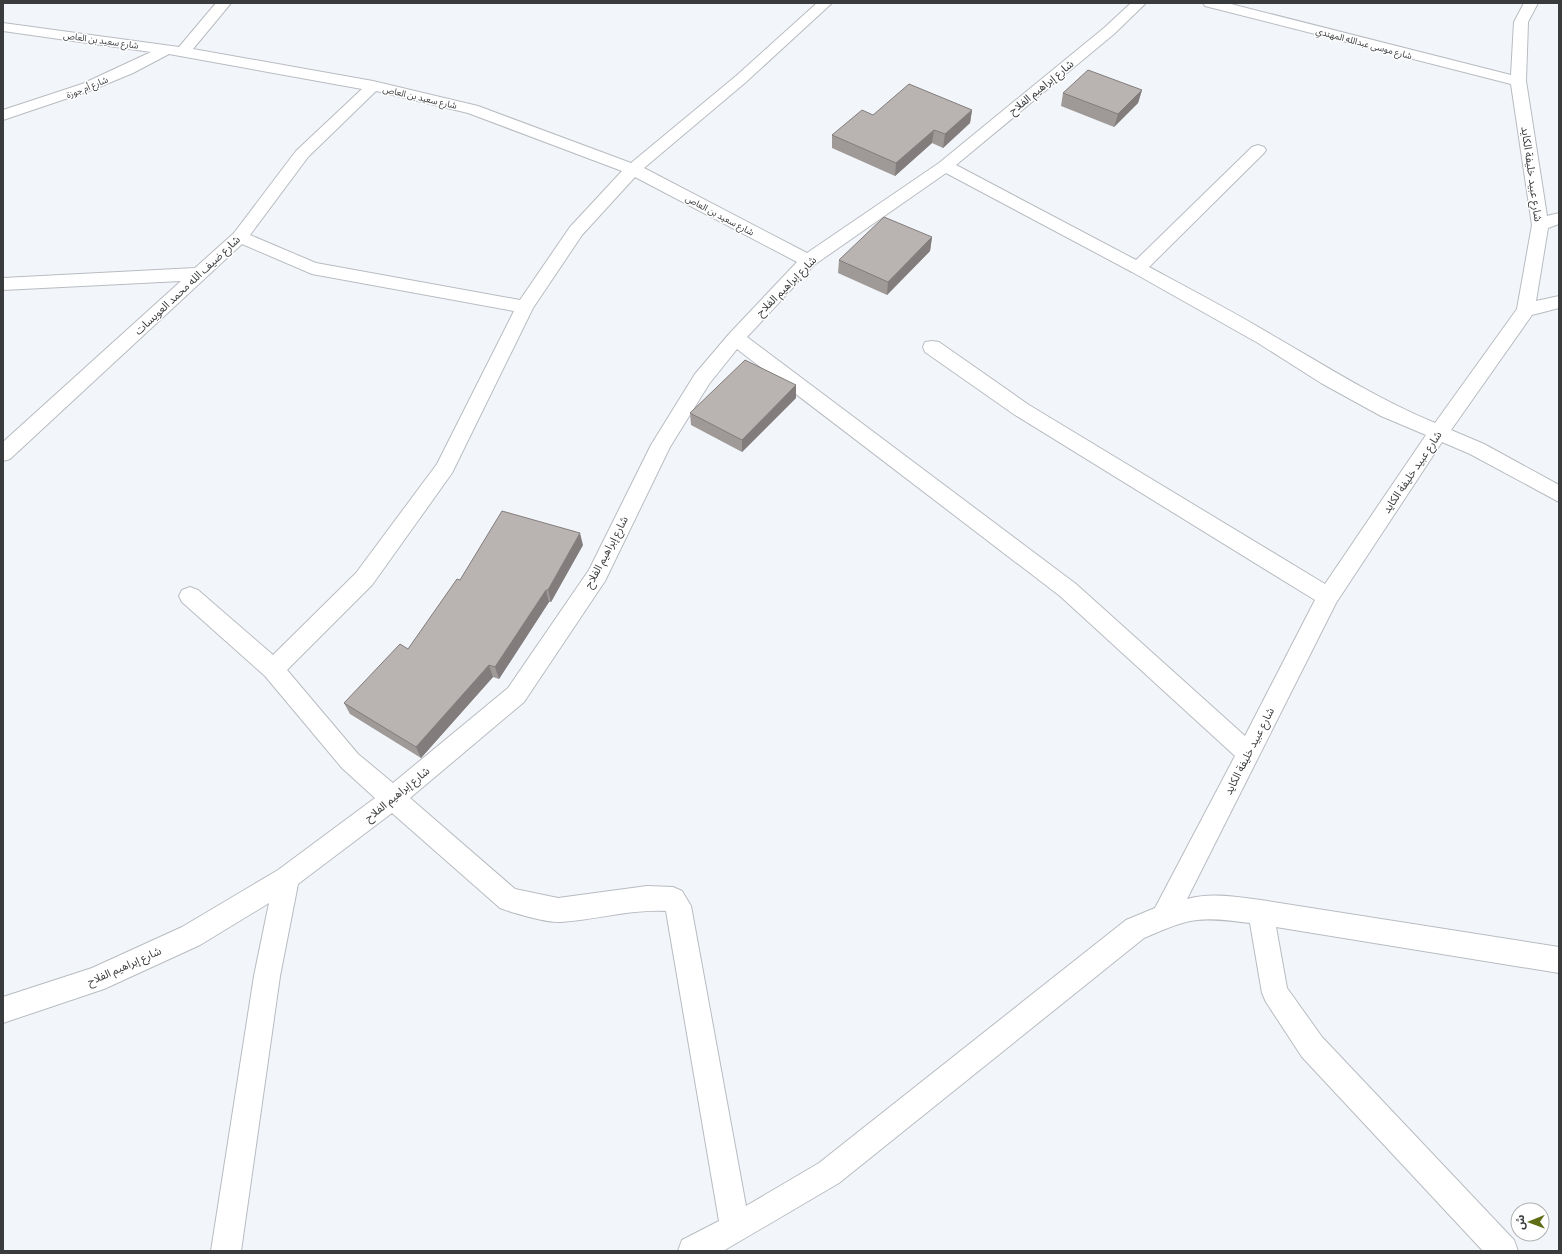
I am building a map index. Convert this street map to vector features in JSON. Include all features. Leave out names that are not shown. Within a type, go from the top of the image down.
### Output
[{"type":"street","points":[[183,52],[224,3]]},
{"type":"street","points":[[273,669],[364,579],[445,468],[525,307],[576,230],[633,169],[741,79],[825,3]]},
{"type":"street","name":"شارع إبراهيم الفلاح","points":[[3,1010],[95,980],[191,936],[287,878],[392,799],[516,695],[597,575],[661,445],[702,379],[736,338],[808,261],[945,166],[1109,31],[1139,3]]},
{"type":"street","name":"شارع موسى عبدالله المهتدي","points":[[1210,3],[1518,81]]},
{"type":"street","name":"شارع عبيد خليفة الكايد","points":[[1164,918],[1328,597],[1439,432],[1526,310],[1540,225],[1518,81],[1521,22],[1531,3]]},
{"type":"street","name":"شارع سعيد بن العاص","points":[[3,27],[168,49],[373,86],[473,109],[633,169],[808,261]]},
{"type":"street","name":"شارع أم جوزة","points":[[3,115],[78,92],[140,65],[168,49]]},
{"type":"street","name":"شارع ضيف الله محمد العويسات","points":[[3,454],[240,237],[302,154],[373,86]]},
{"type":"street","points":[[1138,268],[1258,150]]},
{"type":"street","points":[[945,166],[1138,268],[1265,338],[1328,378],[1388,411],[1477,449],[1559,494]]},
{"type":"street","points":[[1540,225],[1559,218]]},
{"type":"street","points":[[240,237],[312,268],[525,307]]},
{"type":"street","points":[[3,284],[200,274]]},
{"type":"street","points":[[1526,310],[1559,302]]},
{"type":"street","points":[[736,338],[1068,590],[1248,753]]},
{"type":"street","points":[[932,347],[1022,410],[1328,597]]},
{"type":"street","points":[[190,596],[273,669],[350,761],[509,900],[558,910],[647,898],[673,899],[678,906],[735,1229]]},
{"type":"street","points":[[226,1251],[267,976],[287,878]]},
{"type":"street","points":[[693,1251],[735,1229],[829,1174],[1135,929],[1164,918],[1197,908],[1261,912],[1559,960]]},
{"type":"street","points":[[1261,912],[1275,993],[1312,1047],[1503,1251]]},
{"type":"building","points":[[1088,70],[1142,90],[1118,114],[1063,93]]},
{"type":"building","points":[[909,84],[972,110],[945,134],[934,130],[896,163],[832,135],[862,110],[873,115]]},
{"type":"building","points":[[884,217],[932,237],[888,282],[839,260]]},
{"type":"building","points":[[745,360],[796,385],[742,440],[690,413]]},
{"type":"building","points":[[502,511],[580,533],[548,590],[546,590],[495,667],[489,665],[416,747],[344,703],[400,644],[408,649],[457,579],[460,580]]}]
